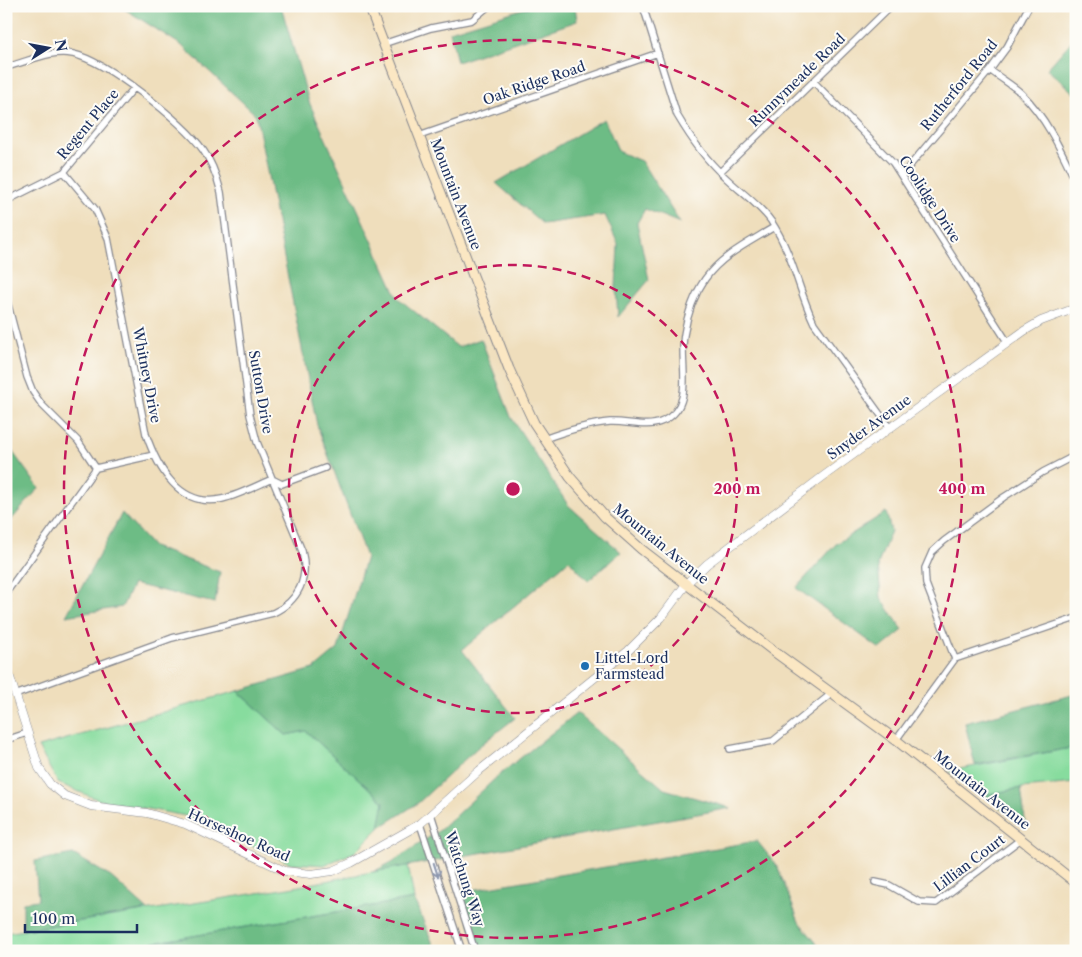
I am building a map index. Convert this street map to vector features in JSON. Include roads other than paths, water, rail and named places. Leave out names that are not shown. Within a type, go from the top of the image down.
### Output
[{"type":"main road","name":"Mountain Avenue","points":[[369,6],[509,369],[534,423],[570,477],[605,517],[641,549],[831,694],[896,740],[1076,883]]},
{"type":"street","points":[[383,44],[424,30],[472,20],[489,6]]},
{"type":"street","points":[[643,6],[677,115],[695,143],[720,172],[754,202],[774,226],[794,264],[814,323],[890,428]]},
{"type":"street","name":"Runnymeade Road","points":[[720,172],[892,6]]},
{"type":"street","name":"Rutherford Road","points":[[902,175],[990,70],[1007,47],[1028,6]]},
{"type":"street","name":"Oak Ridge Road","points":[[419,136],[658,53]]},
{"type":"street","name":"Sutton Drive","points":[[6,67],[44,55],[73,54],[110,71],[134,88],[189,133],[204,150],[214,170],[221,192],[250,415],[257,442],[305,561],[302,586],[291,602],[274,613],[172,638],[15,695]]},
{"type":"street","points":[[990,70],[1020,92],[1042,119],[1054,136],[1076,182]]},
{"type":"street","name":"Coolidge Drive","points":[[814,82],[893,163],[902,175],[1008,343]]},
{"type":"street","name":"Regent Place","points":[[6,201],[64,172],[134,88]]},
{"type":"street","name":"Whitney Drive","points":[[64,172],[94,209],[108,238],[143,421],[154,455],[163,471],[179,490],[200,500],[224,499],[272,479]]},
{"type":"street","points":[[544,439],[588,424],[612,422],[654,424],[675,413],[684,391],[682,354],[684,334],[697,293],[717,264],[774,226]]},
{"type":"street","points":[[6,297],[33,392],[42,405],[78,441],[96,468]]},
{"type":"street","name":"Snyder Avenue","points":[[687,583],[739,540],[1008,343],[1041,321],[1076,308]]},
{"type":"street","points":[[6,593],[96,468],[154,455]]},
{"type":"street","points":[[955,659],[926,584],[925,568],[932,552],[1004,497],[1043,472],[1076,455]]},
{"type":"street","points":[[272,479],[282,484],[325,468]]},
{"type":"street","name":"Horseshoe Road","points":[[6,665],[38,768],[50,784],[65,796],[91,806],[141,812],[185,824],[292,872],[316,874],[343,868],[420,824],[480,770],[628,651],[661,618],[687,583]]},
{"type":"street","points":[[896,740],[955,659],[1076,618]]},
{"type":"street","points":[[730,750],[773,741],[831,694]]},
{"type":"street","points":[[6,740],[27,733]]},
{"type":"street","name":"Watchung Way","points":[[431,814],[475,951]]},
{"type":"street","name":"Watchung Way","points":[[420,824],[462,951]]},
{"type":"street","name":"Lillian Court","points":[[875,882],[889,885],[919,902],[936,903],[1021,839]]},
{"type":"place","name":"Littel-Lord Farmstead","points":[[585,666]]}]
